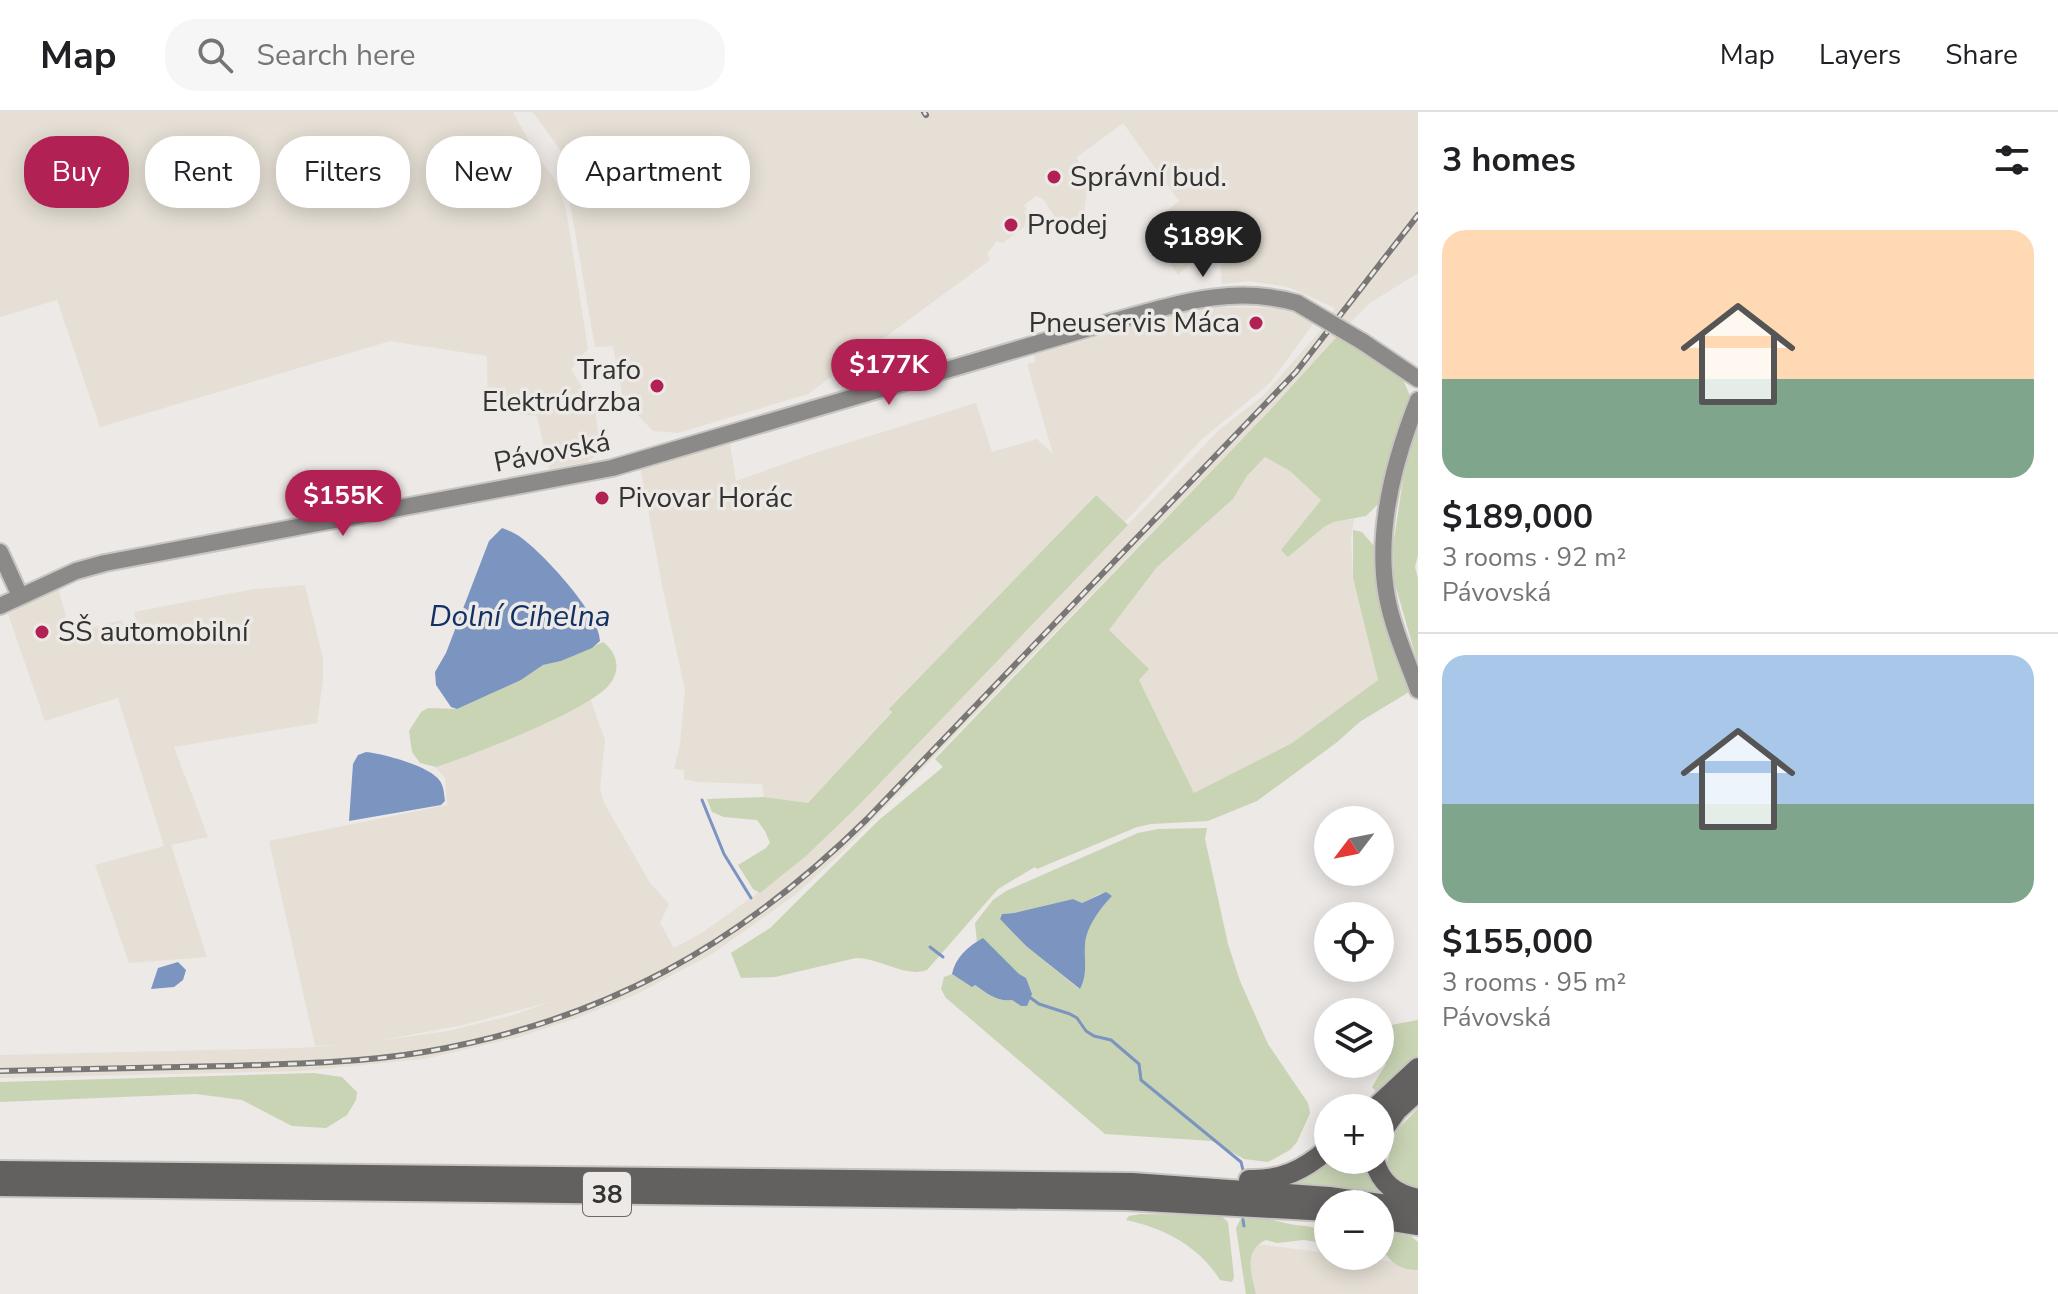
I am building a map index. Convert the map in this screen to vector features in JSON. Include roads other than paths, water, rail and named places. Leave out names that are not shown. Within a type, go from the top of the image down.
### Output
[{"type":"highway","points":[[1390,1094],[1418,1068]]},
{"type":"highway","points":[[1394,1114],[1418,1091]]},
{"type":"highway","points":[[1260,1193],[1314,1159]]},
{"type":"highway","name":"38","points":[[0,1171],[1132,1183],[1214,1190]]},
{"type":"highway","points":[[1379,1174],[1388,1187],[1418,1199]]},
{"type":"highway","name":"38","points":[[0,1186],[1214,1190]]},
{"type":"highway","points":[[1214,1190],[1329,1197],[1418,1209]]},
{"type":"highway","points":[[1260,1193],[1314,1207]]},
{"type":"highway","points":[[1394,1221],[1418,1225]]},
{"type":"street","name":"Pávovská","points":[[0,606],[76,571],[105,563],[632,463],[1110,322],[1188,302],[1244,293],[1297,303],[1418,379]]},
{"type":"street","points":[[1418,400],[1402,441],[1385,527],[1387,595],[1394,625],[1418,690]]},
{"type":"street","points":[[0,552],[20,596]]},
{"type":"water","name":"Dolní Cihelna","points":[[502,528],[519,536],[555,569],[591,615],[600,641],[592,648],[543,665],[521,680],[457,709],[451,707],[436,685],[435,672],[446,653],[489,541]]},
{"type":"water","points":[[366,752],[395,758],[427,770],[440,781],[445,801],[441,805],[349,821],[353,764],[358,755]]},
{"type":"water","points":[[1106,892],[1112,896],[1094,919],[1086,938],[1085,973],[1080,989],[1026,946],[1000,919],[1002,914],[1073,899],[1082,903]]},
{"type":"water","points":[[983,938],[1026,978],[1032,994],[1027,1006],[1012,1000],[997,999],[952,974],[963,953]]},
{"type":"water","points":[[178,962],[186,970],[183,980],[174,987],[151,989],[158,968]]},
{"type":"waterway","points":[[702,800],[724,854],[751,898]]},
{"type":"waterway","points":[[930,947],[943,957]]},
{"type":"waterway","points":[[1028,996],[1039,1004],[1077,1018],[1094,1036],[1111,1040],[1139,1064],[1141,1080],[1241,1162],[1244,1174]]},
{"type":"waterway","points":[[1242,1214],[1244,1226]]},
{"type":"railway","points":[[0,1071],[299,1064],[424,1052],[551,1020],[665,972],[769,905],[867,819],[1296,372],[1418,215]]},
{"type":"place","name":"Správní bud.","points":[[1054,177]]},
{"type":"place","name":"Prodej","points":[[1011,225]]},
{"type":"place","name":"Pneuservis Máca","points":[[1256,323]]},
{"type":"place","name":"Trafo Elektrúdrzba","points":[[657,386]]},
{"type":"place","name":"Pivovar Horác","points":[[602,498]]},
{"type":"place","name":"SŠ automobilní","points":[[42,632]]}]
